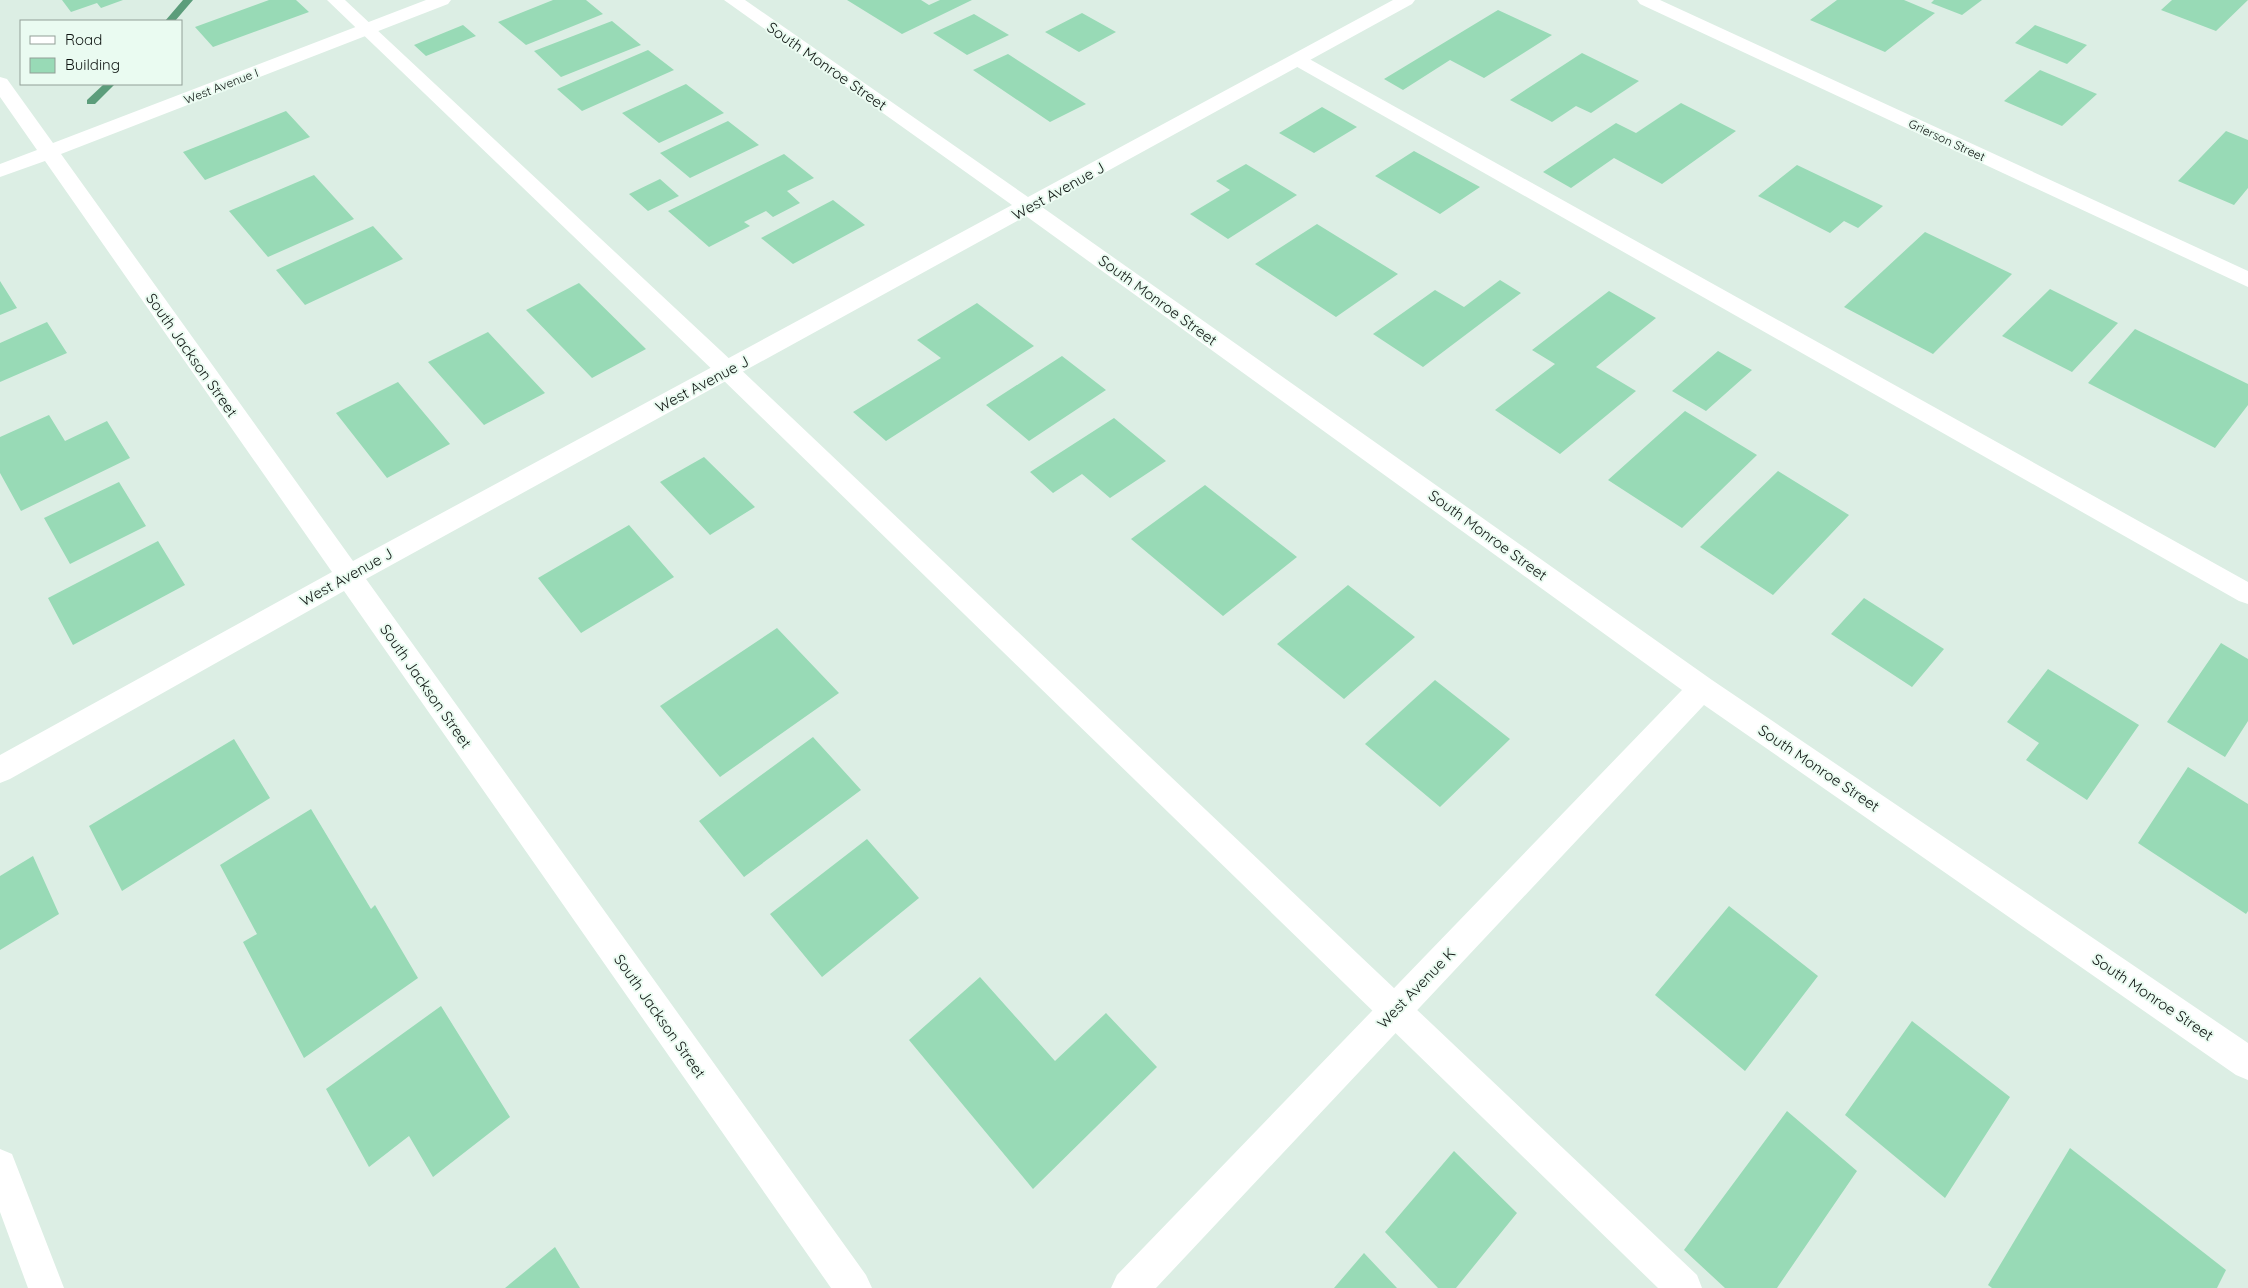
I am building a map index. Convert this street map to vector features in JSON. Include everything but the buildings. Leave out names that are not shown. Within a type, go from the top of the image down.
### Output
[{"type":"street","name":"West Avenue I","points":[[0,171],[442,0]]},
{"type":"street","name":"South Monroe Street","points":[[733,0],[1028,207],[1702,688],[2248,1063]]},
{"type":"street","name":"West Avenue J","points":[[0,770],[348,576],[1406,0]]},
{"type":"street","name":"Grierson Street","points":[[1646,0],[2248,280]]},
{"type":"street","name":"South Jackson Street","points":[[0,83],[853,1288]]},
{"type":"street","name":"West Avenue K","points":[[1130,1288],[1702,688]]},
{"type":"lane","points":[[335,0],[727,370],[1684,1288]]},
{"type":"lane","points":[[1298,60],[2248,594]]},
{"type":"lane","points":[[0,1166],[46,1288]]},
{"type":"waterway","points":[[171,20],[188,0]]},
{"type":"waterway","points":[[91,102],[109,85]]}]
